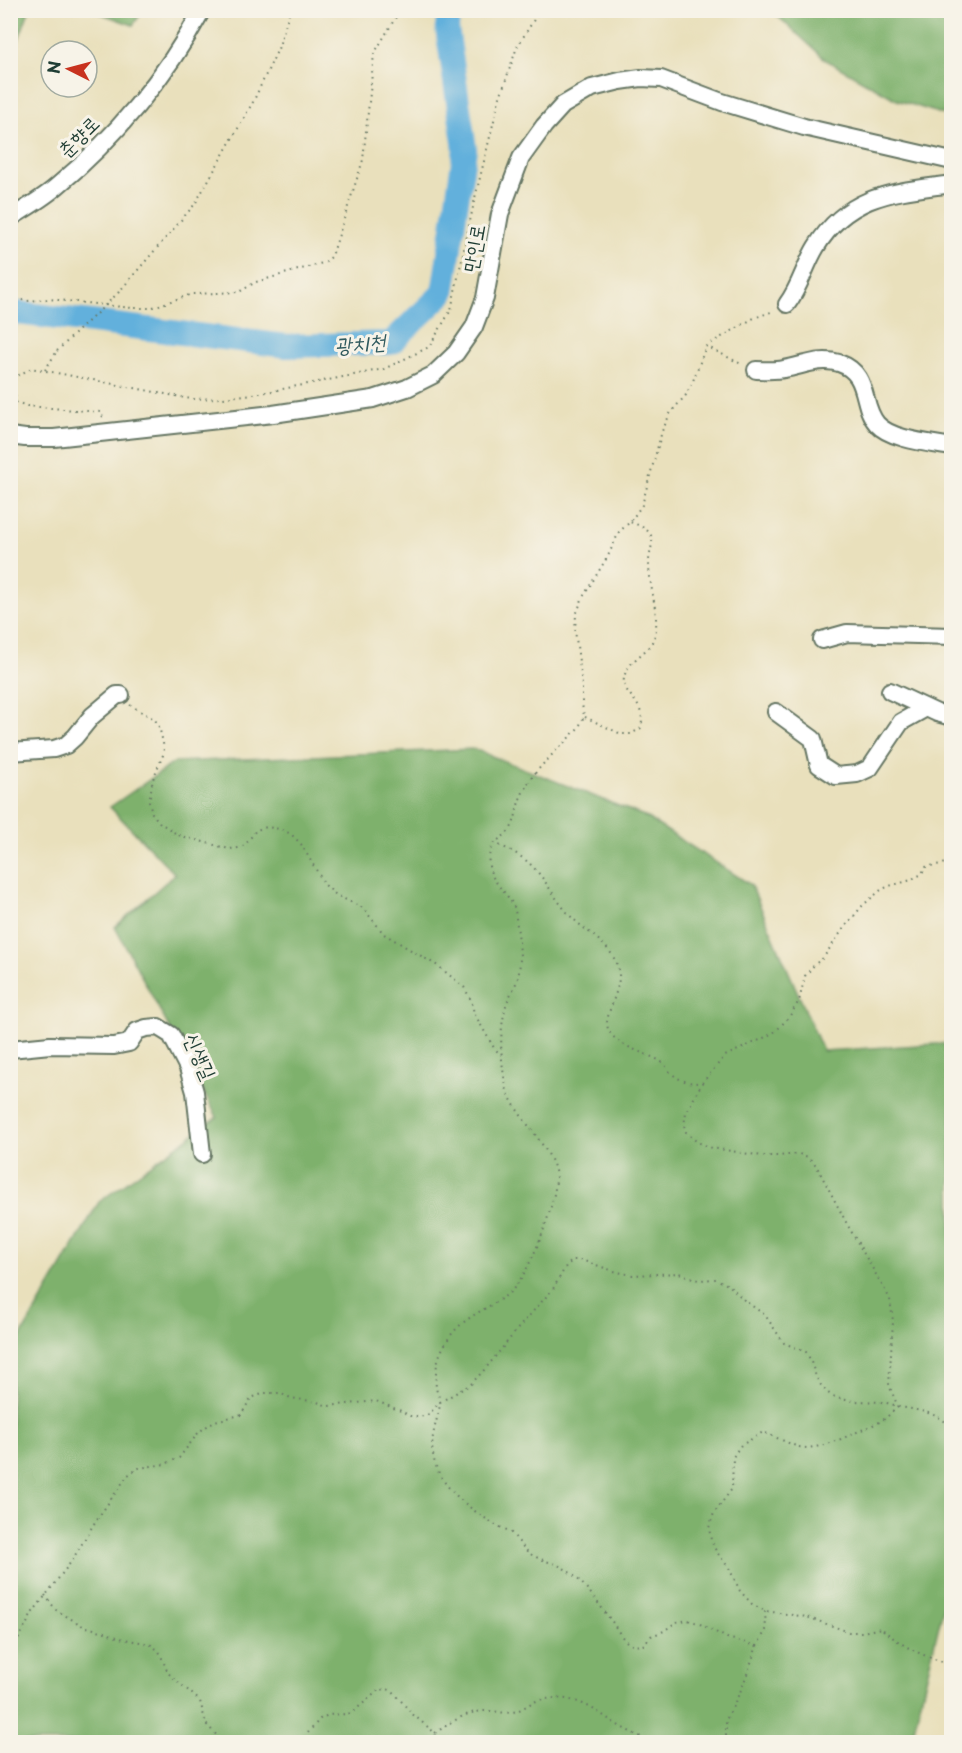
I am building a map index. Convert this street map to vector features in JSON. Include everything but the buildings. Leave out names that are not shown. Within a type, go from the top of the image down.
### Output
[{"type":"street","name":"춘향로","points":[[10,218],[54,189],[84,163],[144,99],[189,34],[202,10]]},
{"type":"street","name":"만인로","points":[[10,436],[54,438],[273,414],[373,399],[407,388],[433,375],[456,353],[474,327],[485,298],[500,214],[521,158],[544,126],[564,105],[592,88],[641,78],[661,79],[722,102],[804,127],[951,161]]},
{"type":"street","points":[[787,304],[816,247],[836,222],[855,207],[873,198],[897,192],[951,184]]},
{"type":"street","points":[[756,370],[787,369],[816,361],[840,363],[859,378],[866,392],[869,411],[877,424],[892,435],[951,447]]},
{"type":"street","points":[[822,640],[847,633],[951,636]]},
{"type":"street","points":[[890,691],[937,714],[951,717]]},
{"type":"street","points":[[10,752],[54,749],[66,745],[92,716],[117,695],[121,695]]},
{"type":"street","points":[[776,712],[813,739],[819,765],[836,776],[857,774],[870,768],[901,722],[926,708]]},
{"type":"street","name":"신생길","points":[[10,1049],[50,1045],[114,1046],[129,1043],[137,1031],[158,1027],[171,1035],[188,1068],[195,1092],[202,1154]]},
{"type":"path","points":[[45,369],[57,351],[118,293],[195,204],[253,102],[278,49],[290,10]]},
{"type":"path","points":[[10,298],[150,308],[192,294],[239,292],[256,282],[326,262],[332,256],[363,160],[375,54],[400,10]]},
{"type":"path","points":[[114,431],[100,412],[27,406],[16,402],[14,378],[31,368],[45,369],[191,399],[223,398],[267,392],[384,369],[429,347],[451,310],[499,100],[518,47],[540,10]]},
{"type":"path","points":[[757,1646],[727,1638],[688,1620],[676,1622],[651,1636],[643,1645],[636,1647],[627,1642],[595,1599],[570,1572],[559,1565],[534,1557],[509,1531],[497,1526],[464,1503],[442,1480],[433,1456],[432,1439],[440,1402],[435,1375],[440,1353],[463,1322],[510,1293],[521,1281],[548,1218],[556,1177],[540,1142],[505,1087],[501,1055],[505,1009],[519,975],[521,955],[515,909],[489,870],[489,860],[494,843],[504,837],[511,828],[528,782],[579,727],[584,716],[575,630],[576,615],[583,597],[608,556],[618,532],[630,522],[642,505],[662,431],[671,412],[686,395],[706,346],[754,318],[787,304]]},
{"type":"path","points":[[706,346],[756,370]]},
{"type":"path","points":[[584,716],[621,734],[632,734],[641,728],[643,718],[639,707],[625,688],[624,680],[628,669],[651,645],[655,636],[656,624],[648,563],[652,538],[642,526],[630,522]]},
{"type":"path","points":[[121,695],[137,710],[154,719],[161,734],[163,755],[153,779],[149,801],[152,813],[159,822],[178,835],[229,849],[239,848],[246,844],[256,830],[267,827],[291,834],[301,844],[325,885],[336,895],[363,908],[384,933],[438,966],[464,987],[471,1000],[474,1013],[494,1048],[501,1055]]},
{"type":"path","points":[[494,843],[528,862],[543,878],[566,912],[595,937],[613,958],[619,970],[615,996],[607,1023],[610,1032],[627,1046],[662,1062],[671,1073],[687,1083],[702,1083]]},
{"type":"path","points":[[898,1407],[890,1385],[893,1321],[890,1299],[816,1165],[808,1157],[799,1154],[762,1156],[712,1148],[697,1142],[686,1132],[684,1125],[686,1113],[702,1083],[725,1056],[776,1031],[789,1017],[799,1000],[805,976],[823,958],[862,905],[881,890],[922,874],[926,867],[951,862]]},
{"type":"path","points":[[10,1655],[33,1612],[71,1562],[95,1522],[128,1475],[139,1468],[165,1464],[180,1458],[199,1432],[214,1420],[240,1415],[251,1398],[265,1394],[279,1394],[328,1406],[376,1401],[410,1416],[420,1417],[429,1414],[440,1402],[471,1384],[486,1368],[553,1289],[566,1266],[573,1260],[581,1260],[625,1274],[679,1273],[698,1280],[716,1279],[730,1286],[745,1301],[765,1315],[784,1343],[806,1352],[812,1370],[826,1392],[838,1398],[887,1403],[917,1409],[934,1414],[951,1427]]},
{"type":"path","points":[[898,1407],[882,1421],[821,1446],[798,1447],[763,1432],[740,1446],[733,1457],[732,1489],[714,1513],[709,1528],[711,1540],[729,1568],[740,1591],[752,1604],[765,1611],[807,1617],[849,1632],[881,1628],[907,1648],[951,1665]]},
{"type":"path","points":[[45,1595],[56,1610],[83,1626],[119,1638],[150,1644],[159,1652],[168,1673],[200,1701],[206,1724],[223,1743]]},
{"type":"path","points":[[726,1743],[726,1720],[766,1630],[765,1611]]},
{"type":"path","points":[[300,1743],[320,1719],[328,1715],[348,1714],[379,1690],[387,1689],[393,1691],[411,1713],[435,1733]]},
{"type":"path","points":[[435,1733],[463,1715],[490,1711],[502,1714],[517,1712],[529,1703],[558,1697],[578,1701],[653,1743]]},
{"type":"path","points":[[434,1743],[435,1733]]},
{"type":"green space","points":[[143,10],[133,25],[94,11]]},
{"type":"green space","points":[[10,11],[29,11],[11,60]]},
{"type":"green space","points":[[772,11],[951,11],[951,117],[897,100],[826,60]]},
{"type":"green space","points":[[474,749],[644,816],[751,885],[823,1051],[951,1043],[952,1571],[911,1742],[11,1742],[11,1353],[99,1202],[217,1117],[115,927],[175,874],[110,807],[175,762]]},
{"type":"waterway","name":"광치천","points":[[10,312],[287,346],[391,343],[443,293],[465,149],[447,28],[449,10]]}]
